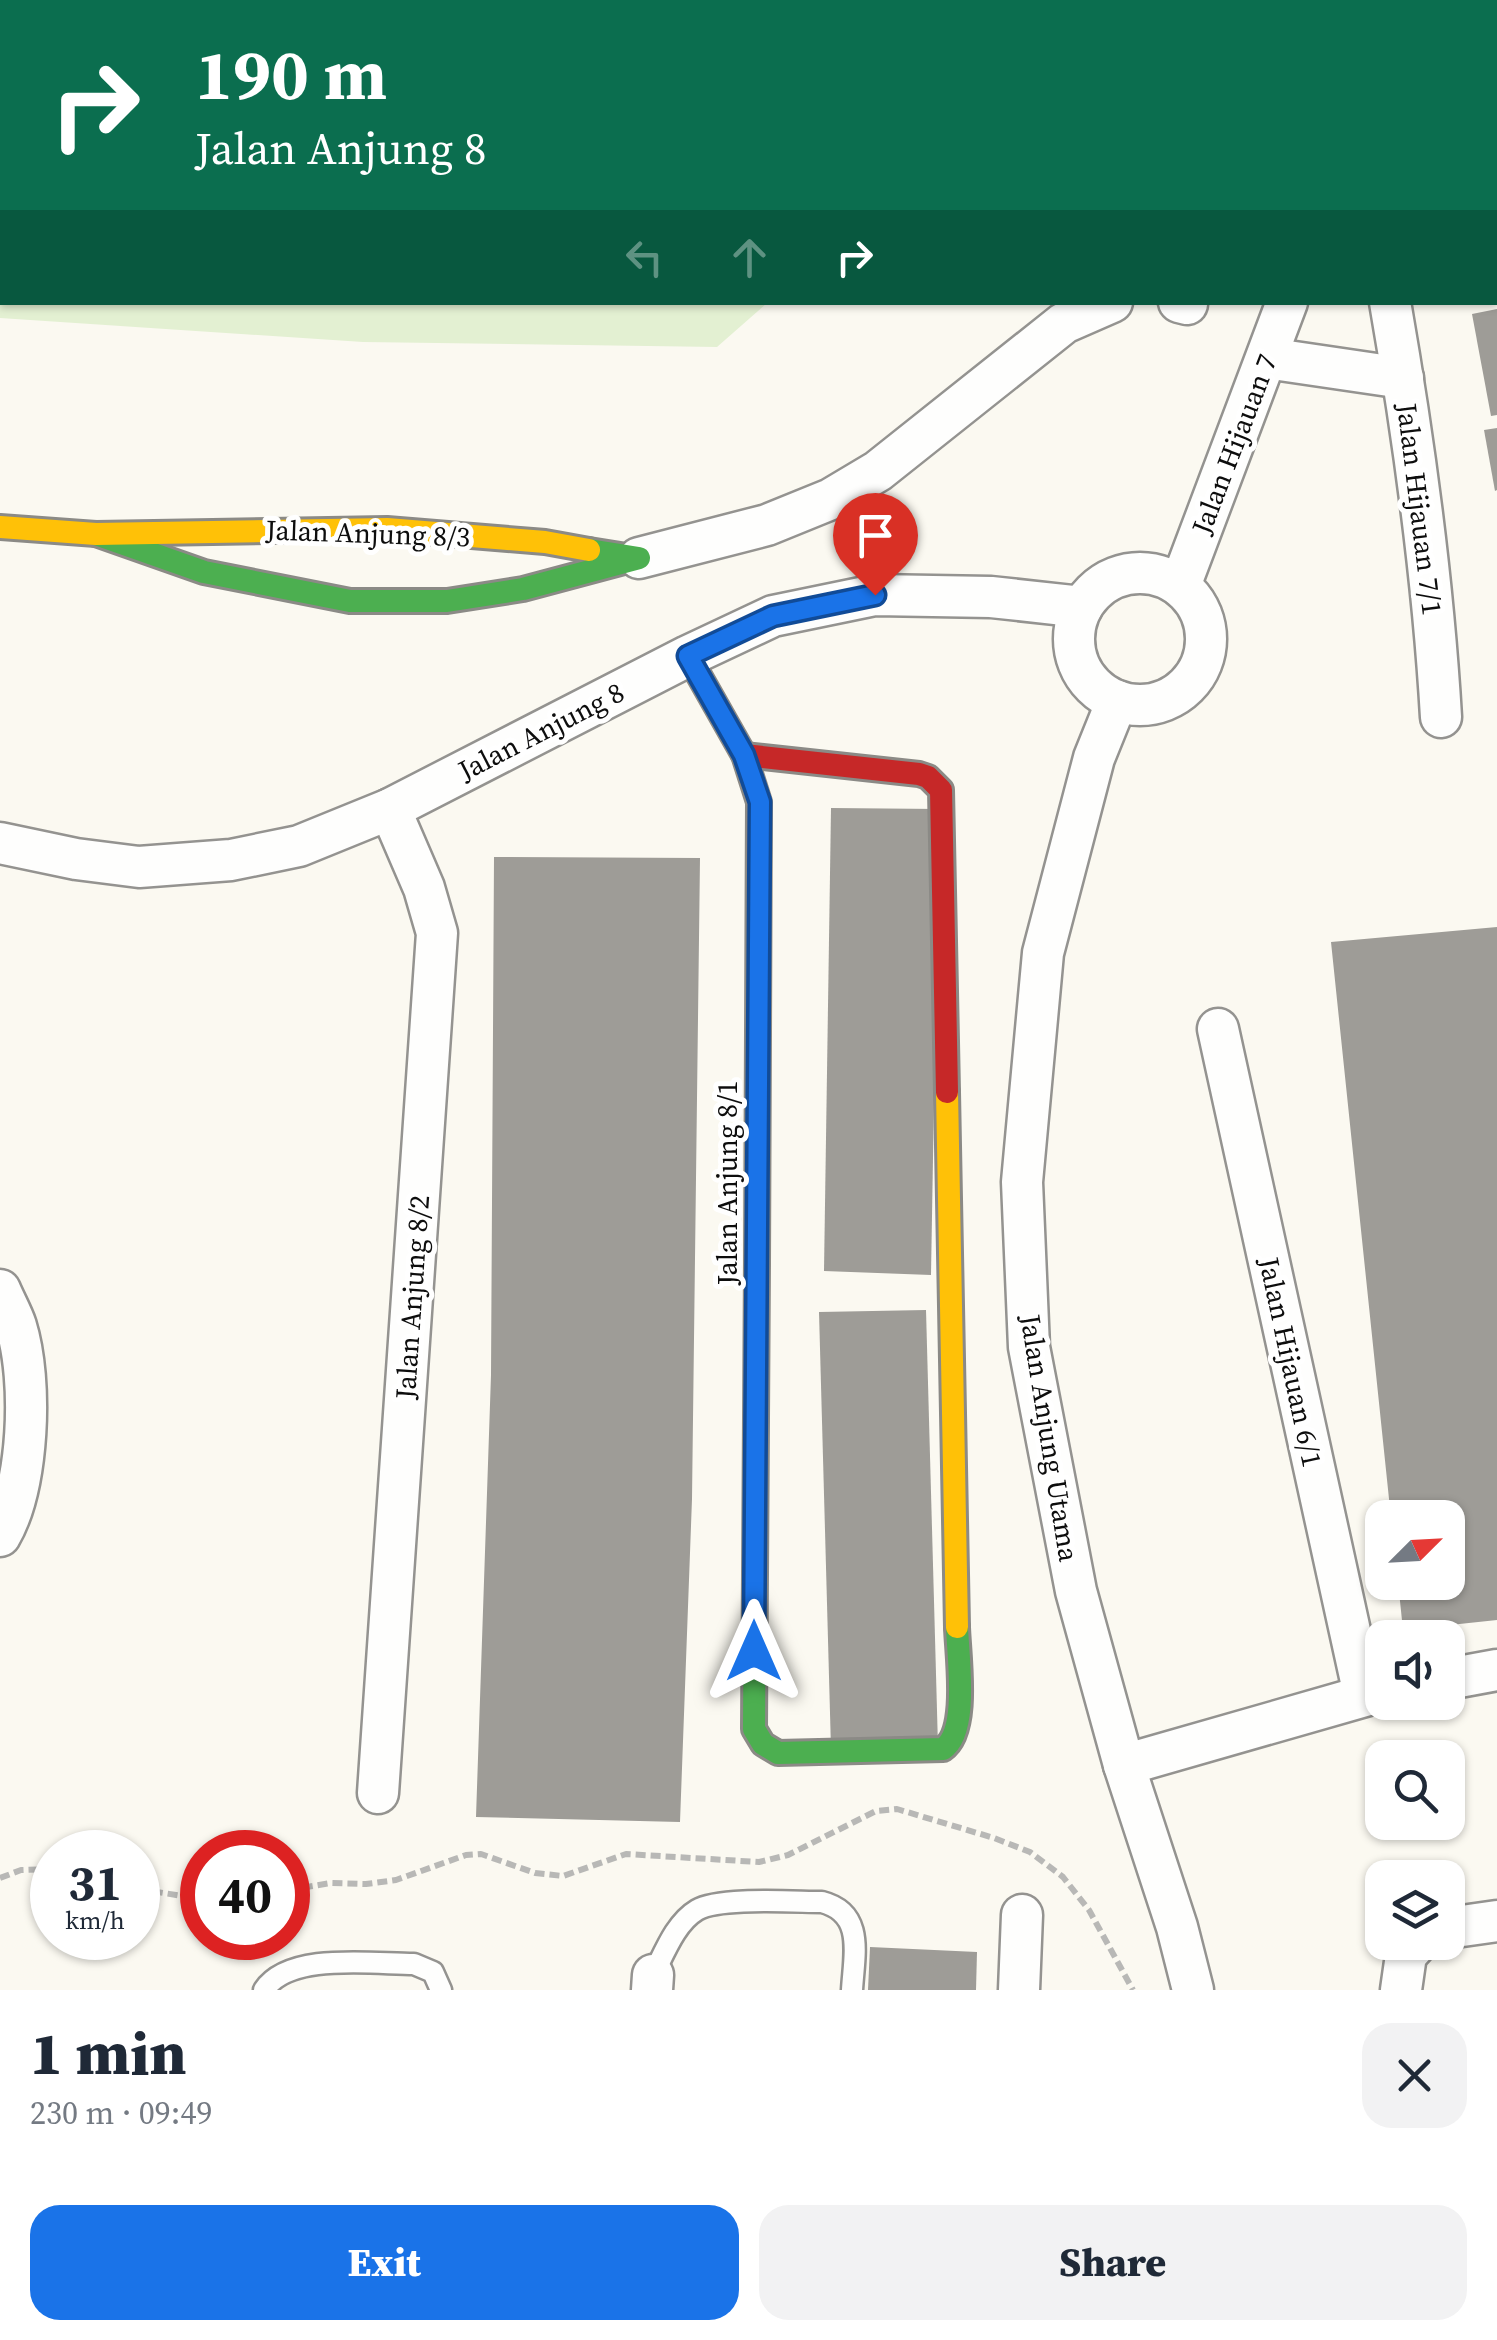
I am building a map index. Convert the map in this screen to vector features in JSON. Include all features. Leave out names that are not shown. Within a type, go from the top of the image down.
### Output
[{"type":"street","name":"Jalan Anjung 8/3","points":[[96,534],[204,572],[350,601],[447,600],[523,588],[768,525],[831,499],[878,471],[1064,323],[1105,305]]},
{"type":"street","name":"Jalan Hijauan 7","points":[[1180,586],[1286,305]]},
{"type":"street","name":"Jalan Hijauan 7/1","points":[[1391,305],[1435,622],[1441,717]]},
{"type":"street","points":[[1267,358],[1403,378]]},
{"type":"street","name":"Jalan Anjung 8/3","points":[[0,528],[96,534],[388,529],[545,542],[639,558]]},
{"type":"street","points":[[1145,572],[1164,576],[1194,599],[1203,616],[1205,653],[1198,671],[1172,698],[1136,706],[1117,702],[1087,679],[1078,662],[1074,643],[1082,607],[1109,580],[1145,572]]},
{"type":"street","name":"Jalan Anjung 8","points":[[0,842],[76,859],[139,866],[231,860],[299,846],[390,809],[773,616],[875,595],[991,596],[1082,607]]},
{"type":"street","name":"Jalan Anjung 8/1","points":[[688,656],[744,755],[760,802],[754,1728],[762,1744],[778,1754],[943,1749],[952,1744],[959,1725],[941,790],[936,782],[919,774],[744,755]]},
{"type":"street","name":"Jalan Anjung Utama","points":[[1117,702],[1094,758],[1043,953],[1022,1182],[1029,1347],[1076,1590],[1124,1765],[1177,1927],[1193,1990]]},
{"type":"street","name":"Jalan Anjung 8/2","points":[[378,1794],[437,933],[424,888],[390,809]]},
{"type":"street","name":"Jalan Hijauan 6/1","points":[[1218,1029],[1365,1659]]},
{"type":"street","points":[[0,1290],[16,1326],[26,1382],[24,1448],[9,1521],[0,1536]]},
{"type":"street","points":[[1465,1676],[1497,1670]]},
{"type":"street","points":[[1124,1765],[1365,1695]]},
{"type":"street","points":[[1019,1990],[1022,1914]]},
{"type":"street","points":[[1465,1926],[1497,1921]]},
{"type":"street","points":[[1401,1990],[1405,1960]]},
{"type":"lane","points":[[653,1982],[682,1924],[698,1910],[719,1904],[822,1902],[835,1905],[853,1925],[856,1938],[852,1990]]},
{"type":"lane","points":[[264,1990],[271,1980],[292,1968],[414,1964],[433,1972],[440,1990]]},
{"type":"path","points":[[310,1886],[396,1880],[466,1855],[481,1854],[563,1876],[626,1854],[760,1862],[788,1854],[876,1812],[896,1809],[1030,1852],[1064,1876],[1089,1910],[1133,1990]]},
{"type":"path","points":[[0,1878],[30,1870]]},
{"type":"green space","points":[[0,305],[765,305],[717,347],[363,342],[0,318]]},
{"type":"building","points":[[1497,309],[1497,415],[1491,416],[1472,314]]},
{"type":"building","points":[[1497,428],[1497,490],[1495,491],[1484,430]]},
{"type":"building","points":[[831,808],[939,809],[931,1275],[824,1271]]},
{"type":"building","points":[[494,857],[700,858],[692,1499],[680,1822],[476,1817],[491,1375]]},
{"type":"building","points":[[1497,927],[1497,1620],[1465,1623],[1465,1620],[1402,1620],[1400,1600],[1465,1600],[1465,1500],[1389,1500],[1331,942]]},
{"type":"building","points":[[926,1310],[938,1747],[831,1749],[819,1312]]},
{"type":"building","points":[[870,1947],[977,1952],[976,1990],[868,1990]]},
{"type":"traffic: fast","points":[[96,534],[204,572],[350,601],[447,601],[523,589],[639,558],[589,550]]},
{"type":"traffic: fast","points":[[757,1263],[754,1729],[763,1744],[778,1753],[943,1749],[951,1740],[959,1711],[957,1627]]},
{"type":"traffic: slow","points":[[0,527],[96,534],[387,529],[545,542],[589,550]]},
{"type":"traffic: slow","points":[[947,1092],[957,1627]]},
{"type":"traffic: jam","points":[[688,656],[744,755],[759,802],[757,1263]]},
{"type":"traffic: jam","points":[[744,755],[919,774],[941,790],[947,1092]]},
{"type":"route","points":[[754,1651],[760,802],[744,755],[688,656],[773,616],[875,595]]}]
